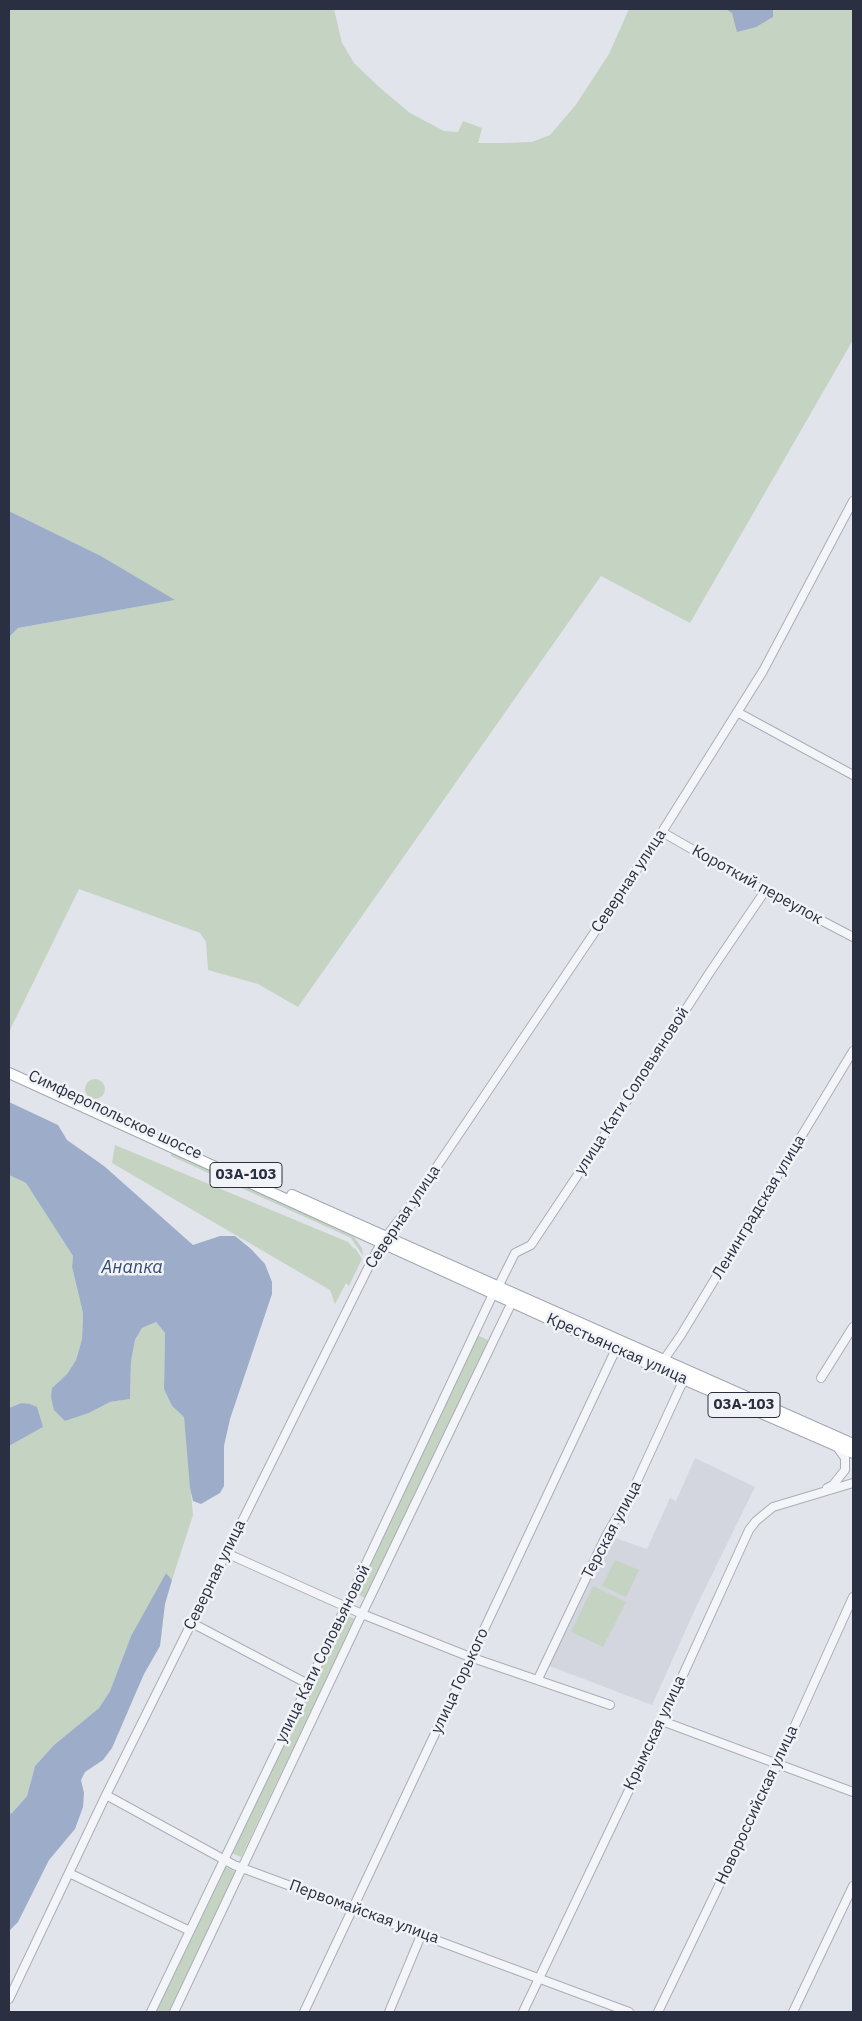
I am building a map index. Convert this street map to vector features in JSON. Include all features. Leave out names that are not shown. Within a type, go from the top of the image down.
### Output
[{"type":"main road","name":"Симферопольское шоссе","points":[[9,1066],[75,1100]]},
{"type":"main road","name":"Симферопольское шоссе","points":[[9,1073],[106,1113],[384,1240]]},
{"type":"main road","name":"Крестьянская улица","points":[[384,1240],[853,1444]]},
{"type":"main road","name":"Крестьянская улица","points":[[496,1290],[512,1302],[684,1380],[853,1453]]},
{"type":"street","name":"Северная улица","points":[[9,1999],[106,1795],[384,1240],[428,1179],[662,832],[763,670],[853,501]]},
{"type":"street","points":[[737,712],[853,775]]},
{"type":"street","name":"Короткий переулок","points":[[662,832],[765,891],[853,937]]},
{"type":"street","name":"улица Кати Соловьяновой","points":[[152,2012],[515,1253],[531,1245],[765,891]]},
{"type":"street","name":"Ленинградская улица","points":[[663,1361],[853,1051]]},
{"type":"street","name":"улица Кати Соловьяновой","points":[[174,2012],[512,1302]]},
{"type":"street","points":[[821,1378],[853,1328]]},
{"type":"street","name":"улица Горького","points":[[304,2012],[616,1349]]},
{"type":"street","name":"Терская улица","points":[[538,1680],[607,1534],[632,1492],[684,1380]]},
{"type":"street","name":"Крымская улица","points":[[822,1492],[833,1485],[845,1470],[845,1458],[832,1443]]},
{"type":"street","name":"Крымская улица","points":[[523,2012],[662,1721],[749,1530],[756,1521],[773,1508],[853,1484]]},
{"type":"street","points":[[226,1553],[362,1614],[470,1657],[610,1705]]},
{"type":"street","name":"Новороссийская улица","points":[[658,2012],[778,1763],[853,1597]]},
{"type":"street","points":[[192,1623],[308,1684]]},
{"type":"street","points":[[662,1721],[853,1792]]},
{"type":"street","name":"Первомайская улица","points":[[106,1795],[242,1868],[422,1933],[629,2012]]},
{"type":"street","points":[[69,1873],[190,1932]]},
{"type":"street","points":[[793,2012],[853,1886]]},
{"type":"street","points":[[389,2012],[422,1933]]},
{"type":"shaded area","points":[[695,1458],[755,1487],[697,1605],[652,1705],[547,1665],[609,1536],[647,1549],[670,1498],[676,1501]]},
{"type":"green space","points":[[9,9],[334,9],[342,43],[354,63],[410,113],[444,131],[458,132],[463,121],[482,128],[478,143],[503,143],[532,142],[550,135],[575,106],[609,54],[629,9],[853,9],[853,340],[690,623],[601,576],[298,1007],[258,984],[208,970],[206,942],[200,933],[79,889],[9,1032],[9,637],[18,628],[174,600],[101,556],[9,511]]},
{"type":"green space","points":[[91,1079],[99,1079],[105,1085],[105,1093],[99,1099],[91,1099],[85,1093],[85,1085]]},
{"type":"green space","points":[[115,1145],[348,1242],[355,1248],[362,1259],[349,1286],[346,1283],[335,1304],[330,1290],[112,1163]]},
{"type":"green space","points":[[171,1150],[354,1237],[362,1248],[363,1256],[351,1238],[171,1156]]},
{"type":"green space","points":[[9,1175],[26,1183],[73,1256],[72,1267],[83,1313],[82,1339],[76,1360],[67,1374],[52,1388],[65,1421],[89,1413],[110,1402],[130,1399],[131,1360],[135,1340],[142,1328],[156,1322],[165,1333],[164,1389],[172,1406],[184,1416],[193,1515],[172,1580],[166,1573],[131,1636],[110,1691],[99,1708],[54,1745],[35,1766],[27,1796],[9,1814],[9,1446],[43,1427],[21,1403],[9,1408]]},
{"type":"green space","points":[[477,1335],[490,1341],[367,1599],[355,1593]]},
{"type":"green space","points":[[615,1560],[639,1570],[626,1597],[602,1586]]},
{"type":"green space","points":[[593,1586],[626,1602],[603,1647],[571,1632]]},
{"type":"green space","points":[[345,1615],[355,1619],[241,1857],[232,1853]]},
{"type":"green space","points":[[226,1867],[236,1872],[169,2012],[156,2012]]},
{"type":"water","points":[[726,9],[773,9],[773,17],[756,27],[737,32],[732,13]]},
{"type":"water","points":[[9,511],[101,556],[175,600],[18,628],[9,637]]},
{"type":"water","name":"Анапка","points":[[9,1102],[58,1125],[67,1140],[104,1166],[193,1245],[220,1236],[235,1236],[265,1264],[272,1282],[272,1294],[230,1419],[224,1446],[224,1486],[220,1493],[201,1504],[193,1501],[190,1488],[184,1417],[172,1406],[164,1389],[165,1333],[156,1322],[142,1328],[135,1340],[131,1361],[130,1399],[110,1402],[89,1413],[65,1421],[54,1410],[51,1397],[52,1388],[67,1374],[76,1360],[82,1339],[83,1313],[72,1267],[73,1256],[26,1183],[9,1175]]},
{"type":"water","points":[[21,1403],[37,1407],[43,1427],[9,1446],[9,1408]]},
{"type":"water","points":[[166,1573],[172,1580],[165,1604],[160,1646],[144,1674],[112,1748],[103,1760],[85,1772],[81,1780],[84,1793],[83,1807],[75,1829],[49,1860],[18,1922],[9,1931],[9,1814],[27,1796],[35,1766],[54,1745],[99,1708],[110,1691],[131,1636]]}]
